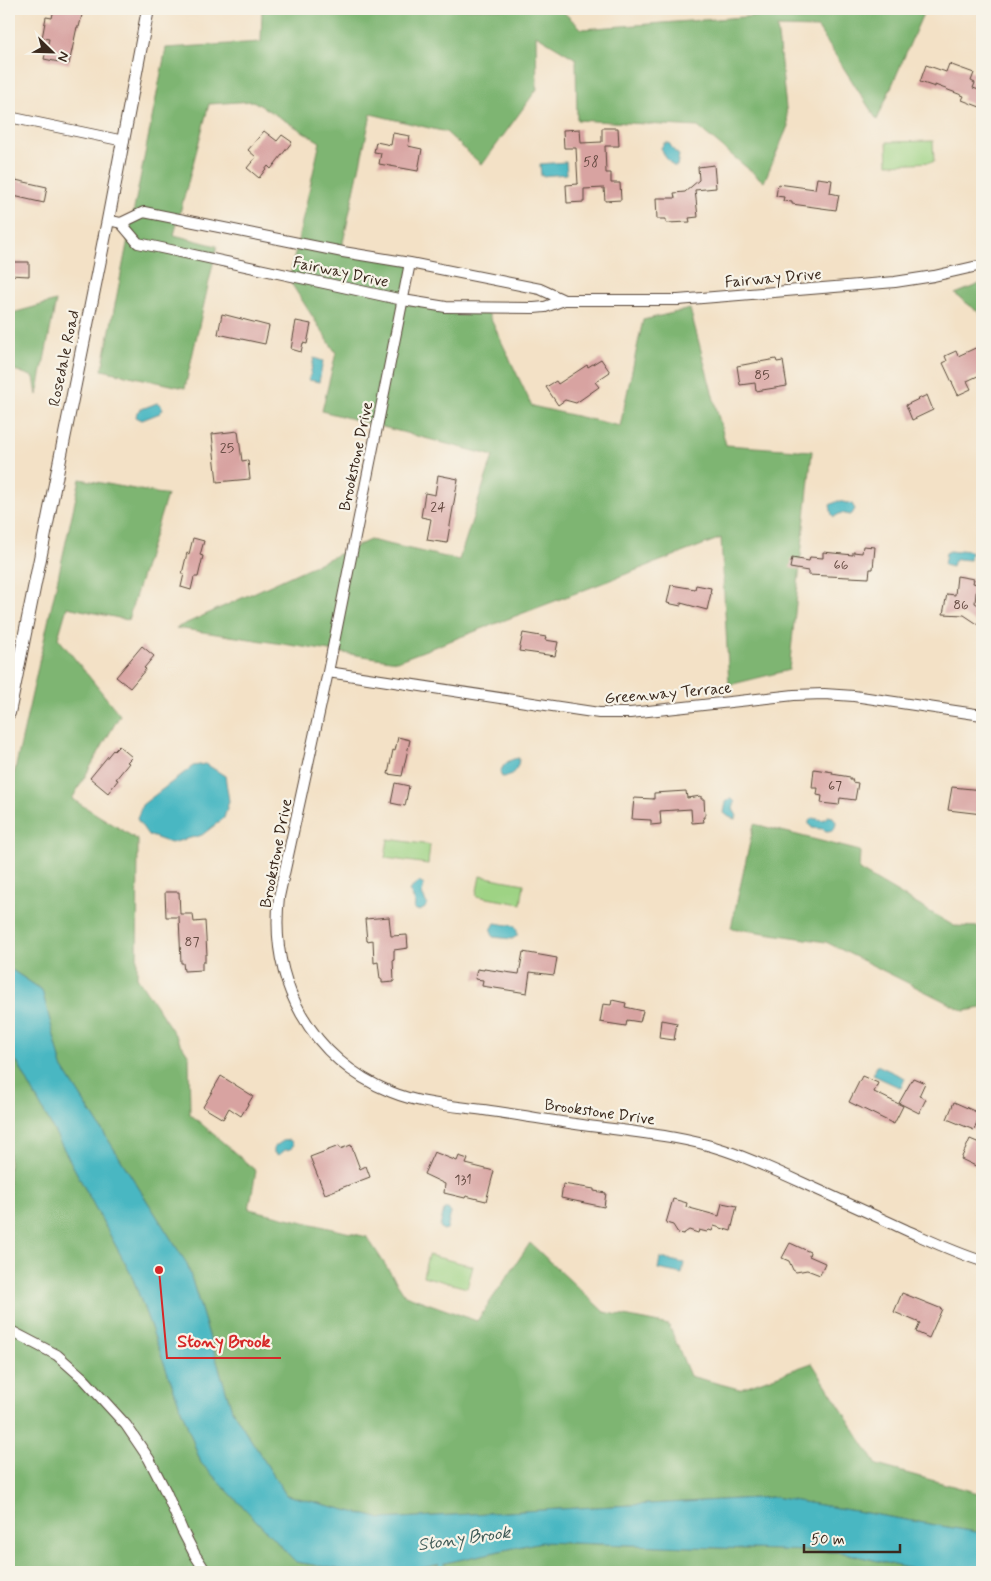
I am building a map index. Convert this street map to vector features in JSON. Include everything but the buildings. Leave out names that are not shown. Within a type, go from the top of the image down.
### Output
[{"type":"street","name":"Rosedale Road","points":[[9,713],[124,141],[148,9]]},
{"type":"street","points":[[9,117],[124,141]]},
{"type":"street","name":"Fairway Drive","points":[[564,300],[540,289],[144,212],[121,222],[138,243],[403,300],[446,307],[545,307],[564,300],[678,300],[895,282],[934,276],[982,265]]},
{"type":"street","points":[[108,220],[121,222]]},
{"type":"street","name":"Brookstone Drive","points":[[410,263],[328,672],[279,897],[277,919],[278,944],[283,972],[291,995],[301,1015],[315,1035],[348,1068],[370,1082],[392,1092],[413,1099],[651,1133],[688,1140],[724,1150],[759,1163],[943,1247],[982,1261]]},
{"type":"street","name":"Greenway Terrace","points":[[328,672],[599,713],[630,713],[794,695],[824,694],[854,696],[982,715]]},
{"type":"street","points":[[9,1330],[57,1355],[84,1379],[126,1425],[149,1459],[166,1492],[182,1530],[206,1572]]},
{"type":"green space","points":[[262,9],[560,9],[582,29],[850,9],[925,9],[877,120],[818,28],[777,27],[788,126],[764,182],[698,127],[577,120],[576,59],[536,35],[537,89],[482,165],[446,132],[371,114],[342,247],[414,265],[406,304],[487,311],[532,406],[620,426],[643,320],[690,309],[726,445],[812,451],[789,670],[729,685],[721,538],[397,661],[176,628],[370,540],[459,560],[493,456],[322,411],[336,353],[289,280],[320,142],[253,101],[209,104],[174,235],[217,246],[185,388],[102,370],[166,48],[261,42]]},
{"type":"green space","points":[[933,141],[934,162],[888,164],[887,142]]},
{"type":"green space","points":[[982,283],[982,315],[955,294]]},
{"type":"green space","points":[[56,301],[37,395],[34,377],[9,368],[9,314]]},
{"type":"green space","points":[[80,479],[167,495],[128,620],[67,607],[58,638],[120,715],[72,799],[138,840],[137,977],[189,1056],[190,1114],[256,1171],[249,1209],[367,1237],[405,1295],[477,1321],[530,1243],[604,1312],[669,1325],[690,1376],[739,1389],[812,1363],[877,1465],[982,1494],[982,1533],[774,1497],[382,1519],[286,1495],[232,1410],[187,1264],[62,1067],[42,990],[9,968],[9,797]]},
{"type":"green space","points":[[754,824],[860,851],[859,870],[954,926],[982,927],[982,1008],[964,1011],[826,942],[731,928]]},
{"type":"green space","points":[[388,839],[430,845],[428,864],[385,858]]},
{"type":"green space","points":[[480,876],[524,884],[521,904],[476,896]]},
{"type":"green space","points":[[9,1047],[132,1276],[201,1463],[296,1562],[355,1572],[9,1572]]},
{"type":"green space","points":[[428,1255],[473,1266],[467,1288],[423,1276]]},
{"type":"green space","points":[[541,1542],[840,1552],[924,1572],[404,1572]]},
{"type":"water","points":[[664,143],[669,143],[679,155],[677,166],[673,166],[666,158],[661,148]]},
{"type":"water","points":[[566,162],[567,174],[541,176],[540,164]]},
{"type":"water","points":[[314,358],[323,361],[319,382],[309,380]]},
{"type":"water","points":[[157,403],[163,409],[160,413],[142,420],[136,417],[139,410]]},
{"type":"water","points":[[838,501],[852,504],[855,509],[852,514],[841,513],[834,517],[830,505]]},
{"type":"water","points":[[960,550],[970,551],[970,560],[957,559],[953,562],[952,567],[944,565],[946,553]]},
{"type":"water","points":[[519,758],[518,765],[514,771],[506,777],[502,777],[500,773],[503,767],[509,761]]},
{"type":"water","points":[[206,764],[225,776],[229,801],[224,818],[202,835],[171,843],[148,835],[137,819],[142,805],[193,766]]},
{"type":"water","points":[[730,799],[735,802],[733,809],[737,816],[735,819],[724,813],[726,802]]},
{"type":"water","points":[[828,816],[833,817],[836,822],[832,830],[826,831],[812,828],[809,824],[812,818],[823,820]]},
{"type":"water","points":[[419,882],[424,885],[422,894],[427,904],[420,911],[414,909],[415,902],[409,890]]},
{"type":"water","points":[[495,923],[515,926],[517,936],[512,939],[493,937],[491,930]]},
{"type":"water","name":"Stony Brook","points":[[9,968],[42,990],[62,1067],[187,1264],[232,1410],[286,1495],[382,1519],[774,1497],[982,1533],[982,1572],[924,1572],[840,1552],[541,1542],[404,1572],[355,1572],[296,1562],[201,1463],[132,1276],[9,1047]]},
{"type":"water","points":[[877,1065],[905,1078],[901,1088],[873,1075]]},
{"type":"water","points":[[290,1140],[294,1144],[291,1149],[285,1150],[279,1155],[274,1153],[274,1147],[283,1141]]},
{"type":"water","points":[[444,1209],[448,1209],[451,1213],[447,1229],[443,1230],[440,1227]]},
{"type":"water","points":[[660,1258],[684,1263],[682,1274],[658,1269]]},
{"type":"waterway","points":[[440,1560],[445,1572]]},
{"type":"place","name":"Stony Brook","points":[[159,1270]]}]
